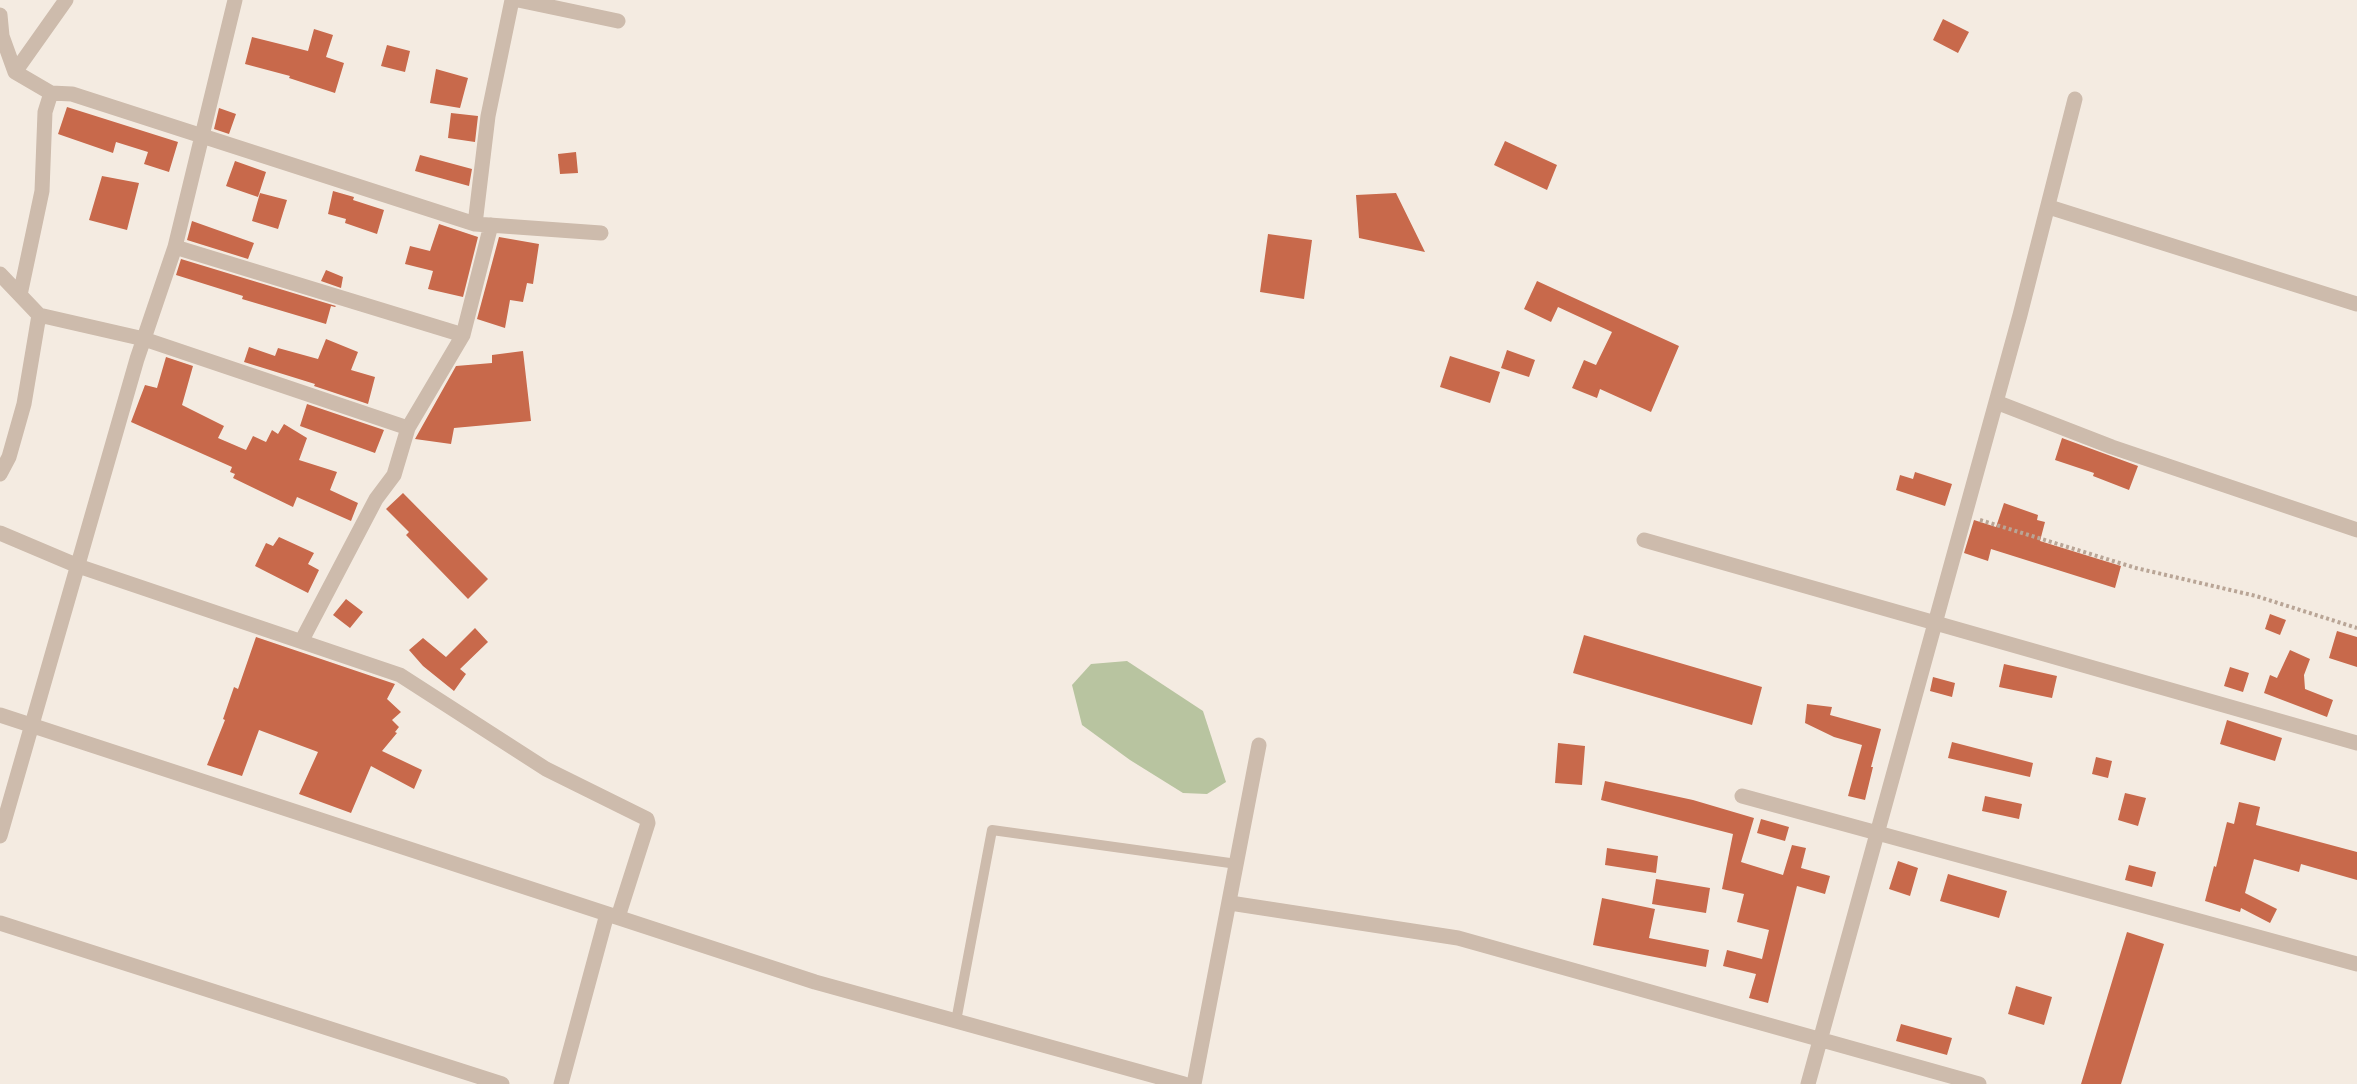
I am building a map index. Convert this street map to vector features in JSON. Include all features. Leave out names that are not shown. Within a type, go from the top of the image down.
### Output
[{"type":"street","points":[[15,72],[66,0]]},
{"type":"street","points":[[0,836],[30,725],[144,339],[175,247],[236,0]]},
{"type":"street","points":[[475,224],[488,116],[512,0]]},
{"type":"street","points":[[518,0],[618,21]]},
{"type":"street","points":[[0,15],[2,36],[15,72],[51,93],[72,94],[475,224],[601,233]]},
{"type":"street","points":[[20,295],[42,191],[45,112],[51,93]]},
{"type":"street","points":[[1808,1084],[2049,207],[2075,99]]},
{"type":"street","points":[[2049,207],[2357,304]]},
{"type":"street","points":[[302,640],[376,499],[394,475],[408,428],[463,335],[491,225]]},
{"type":"street","points":[[175,247],[463,335]]},
{"type":"street","points":[[0,274],[39,315],[144,339],[408,428]]},
{"type":"street","points":[[0,474],[9,457],[24,404],[39,315]]},
{"type":"street","points":[[1996,402],[2112,447],[2357,530]]},
{"type":"street","points":[[0,533],[78,566],[400,675],[546,770],[647,819],[648,823],[613,916],[561,1084]]},
{"type":"street","points":[[1644,540],[2357,743]]},
{"type":"street","points":[[0,715],[815,982],[1183,1084],[1230,903],[1259,746]]},
{"type":"street","points":[[1742,796],[2357,964]]},
{"type":"street","points":[[1230,903],[1458,938],[1979,1084]]},
{"type":"street","points":[[0,923],[502,1084]]},
{"type":"lane","points":[[956,1021],[992,831],[1237,864]]},
{"type":"path","points":[[1965,515],[2136,568],[2256,596],[2357,628]]},
{"type":"green space","points":[[1127,661],[1203,711],[1226,782],[1207,794],[1183,793],[1130,760],[1082,725],[1072,685],[1091,664]]},
{"type":"building","points":[[1943,19],[1969,32],[1958,53],[1933,40]]},
{"type":"building","points":[[314,29],[333,35],[326,57],[344,63],[335,93],[289,78],[290,76],[245,64],[252,37],[308,51]]},
{"type":"building","points":[[387,45],[410,51],[405,72],[381,66]]},
{"type":"building","points":[[436,69],[468,78],[460,108],[430,103]]},
{"type":"building","points":[[67,107],[178,142],[169,172],[144,164],[148,152],[116,142],[113,153],[58,134]]},
{"type":"building","points":[[219,108],[236,114],[229,134],[214,129]]},
{"type":"building","points":[[451,113],[478,116],[475,142],[448,138]]},
{"type":"building","points":[[1505,141],[1557,165],[1547,190],[1494,165]]},
{"type":"building","points":[[576,152],[578,173],[560,174],[558,154]]},
{"type":"building","points":[[420,155],[472,169],[469,186],[415,171]]},
{"type":"building","points":[[235,161],[266,172],[258,197],[226,186]]},
{"type":"building","points":[[102,176],[139,183],[127,230],[89,220]]},
{"type":"building","points":[[333,191],[384,210],[377,234],[345,223],[346,219],[328,214]]},
{"type":"building","points":[[260,193],[287,200],[278,229],[252,221]]},
{"type":"building","points":[[1396,193],[1425,252],[1359,238],[1356,195]]},
{"type":"building","points":[[192,221],[254,243],[248,259],[187,240]]},
{"type":"building","points":[[439,224],[478,237],[463,297],[428,289],[433,271],[405,264],[410,246],[430,251]]},
{"type":"building","points":[[1268,234],[1312,240],[1304,299],[1260,292]]},
{"type":"building","points":[[499,237],[539,244],[533,284],[527,283],[523,302],[510,300],[505,328],[477,319]]},
{"type":"building","points":[[181,259],[336,306],[331,306],[326,324],[242,299],[243,296],[176,275]]},
{"type":"building","points":[[326,270],[343,277],[341,288],[321,281]]},
{"type":"building","points":[[1537,281],[1679,346],[1651,412],[1600,389],[1597,398],[1572,388],[1584,360],[1596,365],[1612,332],[1558,307],[1551,322],[1524,309]]},
{"type":"building","points":[[326,339],[358,352],[351,370],[375,377],[368,404],[314,386],[315,384],[244,362],[249,347],[275,356],[278,348],[318,359]]},
{"type":"building","points":[[1507,350],[1535,360],[1529,377],[1501,368]]},
{"type":"building","points":[[523,351],[531,421],[454,428],[451,444],[415,439],[456,366],[492,363],[492,355]]},
{"type":"building","points":[[1450,356],[1500,372],[1490,403],[1440,387]]},
{"type":"building","points":[[166,357],[193,366],[182,405],[224,426],[218,438],[246,450],[253,436],[266,442],[272,430],[278,434],[284,424],[307,438],[299,460],[337,472],[330,490],[358,503],[351,521],[297,497],[293,507],[233,478],[235,474],[230,472],[232,467],[131,422],[145,385],[157,388]]},
{"type":"building","points":[[307,404],[384,430],[375,453],[300,426]]},
{"type":"building","points":[[2062,438],[2138,466],[2129,490],[2093,476],[2094,473],[2055,460]]},
{"type":"building","points":[[1915,472],[1952,484],[1945,506],[1896,490],[1900,475],[1913,479]]},
{"type":"building","points":[[403,493],[488,579],[468,599],[406,535],[409,532],[386,509]]},
{"type":"building","points":[[2004,503],[2038,515],[2037,520],[2045,522],[2040,541],[2121,566],[2115,588],[1991,549],[1988,561],[1964,553],[1974,520],[1996,527]]},
{"type":"building","points":[[279,537],[314,553],[308,564],[319,570],[308,593],[255,566],[266,543],[273,546]]},
{"type":"building","points":[[346,599],[363,612],[350,628],[333,615]]},
{"type":"building","points":[[2270,614],[2286,620],[2280,635],[2265,629]]},
{"type":"building","points":[[475,628],[488,642],[460,669],[466,674],[454,691],[423,666],[409,650],[423,638],[446,657]]},
{"type":"building","points":[[2337,631],[2357,637],[2357,667],[2329,658]]},
{"type":"building","points":[[1584,635],[1762,687],[1752,725],[1573,673]]},
{"type":"building","points":[[256,637],[395,684],[387,699],[401,712],[392,720],[399,727],[395,732],[397,733],[382,751],[422,770],[414,789],[371,766],[351,813],[299,794],[318,752],[259,730],[242,776],[207,765],[225,720],[223,719],[234,687],[238,689]]},
{"type":"building","points":[[2290,650],[2310,659],[2304,675],[2305,689],[2333,700],[2327,717],[2264,693],[2270,675],[2277,678]]},
{"type":"building","points":[[2004,664],[2057,676],[2052,698],[1999,687]]},
{"type":"building","points":[[2230,667],[2249,673],[2243,692],[2224,686]]},
{"type":"building","points":[[1933,677],[1955,683],[1952,697],[1930,691]]},
{"type":"building","points":[[1807,704],[1832,707],[1830,715],[1881,729],[1865,800],[1848,796],[1862,745],[1834,737],[1805,723]]},
{"type":"building","points":[[2227,720],[2282,738],[2275,761],[2220,744]]},
{"type":"building","points":[[1952,742],[2033,763],[2030,777],[1948,758]]},
{"type":"building","points":[[1558,743],[1585,746],[1582,785],[1555,783]]},
{"type":"building","points":[[2096,757],[2112,761],[2108,778],[2092,774]]},
{"type":"building","points":[[1605,781],[1693,800],[1754,818],[1741,862],[1783,875],[1792,845],[1806,848],[1801,868],[1830,876],[1825,894],[1797,886],[1768,1003],[1749,998],[1756,974],[1723,966],[1727,950],[1762,959],[1769,930],[1737,922],[1744,894],[1722,889],[1733,834],[1601,800]]},
{"type":"building","points":[[2125,793],[2146,798],[2138,826],[2118,820]]},
{"type":"building","points":[[1985,796],[2022,804],[2019,819],[1982,811]]},
{"type":"building","points":[[2239,802],[2260,807],[2256,825],[2357,852],[2357,880],[2301,864],[2299,872],[2254,859],[2245,893],[2277,909],[2270,923],[2241,908],[2240,912],[2205,901],[2227,822],[2234,824]]},
{"type":"building","points":[[1761,819],[1789,827],[1785,841],[1757,833]]},
{"type":"building","points":[[1607,848],[1658,856],[1656,873],[1605,865]]},
{"type":"building","points":[[1898,861],[1918,868],[1910,896],[1889,889]]},
{"type":"building","points":[[2129,865],[2156,872],[2152,887],[2125,880]]},
{"type":"building","points":[[1948,874],[2007,891],[1999,918],[1940,901]]},
{"type":"building","points":[[1656,879],[1710,888],[1706,913],[1652,904]]},
{"type":"building","points":[[1602,898],[1655,909],[1649,938],[1709,950],[1706,967],[1593,945]]},
{"type":"building","points":[[2127,932],[2164,944],[2121,1084],[2081,1084]]},
{"type":"building","points":[[2016,986],[2052,997],[2044,1025],[2008,1014]]},
{"type":"building","points":[[1901,1024],[1952,1038],[1947,1055],[1896,1041]]}]
